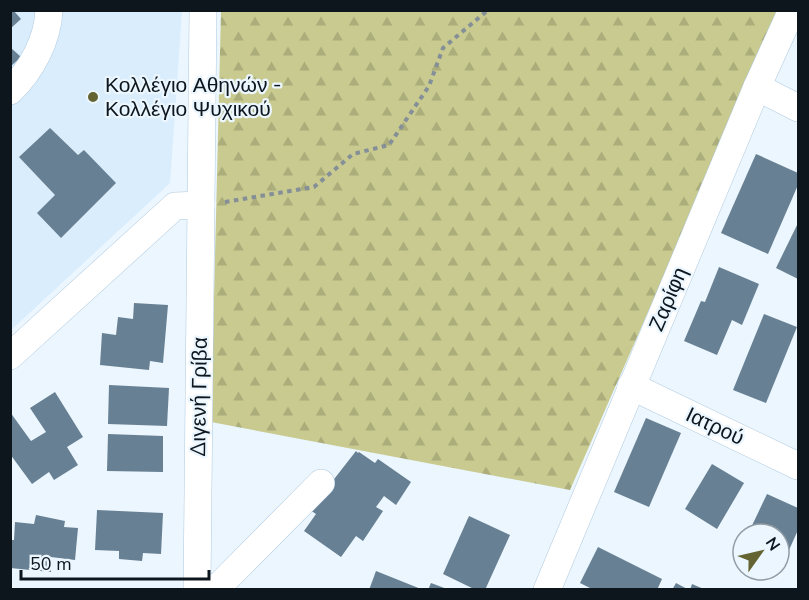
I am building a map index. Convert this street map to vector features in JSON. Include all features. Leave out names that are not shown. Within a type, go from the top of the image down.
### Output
[{"type":"street","points":[[10,91],[24,78],[40,47],[49,10]]},
{"type":"street","name":"Διγενή Γρίβα","points":[[197,590],[203,10]]},
{"type":"street","name":"Ζαρίφη","points":[[547,590],[757,87],[792,10]]},
{"type":"street","points":[[757,87],[798,108]]},
{"type":"street","points":[[10,356],[175,206],[201,206]]},
{"type":"street","name":"Ιατρού","points":[[631,386],[798,466]]},
{"type":"street","points":[[215,590],[321,483]]},
{"type":"path","points":[[201,206],[314,187],[353,154],[389,146],[429,86],[443,48],[488,10]]},
{"type":"shaded area","name":"Κολλέγιο Αθηνών - Κολλέγιο Ψυχικού","points":[[11,11],[182,11],[170,183],[11,330]]},
{"type":"green space","points":[[221,11],[780,11],[570,490],[211,422]]},
{"type":"building","points":[[10,10],[13,10],[21,19],[10,29]]},
{"type":"building","points":[[10,47],[21,57],[10,67]]},
{"type":"building","points":[[50,128],[78,155],[84,150],[116,183],[61,238],[37,213],[55,195],[19,157]]},
{"type":"building","points":[[756,154],[798,173],[798,185],[768,254],[721,233]]},
{"type":"building","points":[[798,223],[798,279],[776,268]]},
{"type":"building","points":[[719,267],[759,284],[742,325],[732,320],[717,355],[684,341],[701,301],[705,302]]},
{"type":"building","points":[[134,303],[168,305],[163,363],[150,361],[149,370],[100,365],[102,333],[116,335],[118,317],[133,319]]},
{"type":"building","points":[[764,314],[797,327],[766,403],[733,390]]},
{"type":"building","points":[[109,385],[169,388],[167,426],[108,424]]},
{"type":"building","points":[[55,392],[83,437],[67,447],[78,465],[54,480],[49,472],[32,484],[10,454],[10,412],[31,441],[46,432],[30,408]]},
{"type":"building","points":[[646,418],[681,433],[649,507],[614,492]]},
{"type":"building","points":[[108,434],[163,436],[163,472],[107,471]]},
{"type":"building","points":[[356,451],[375,463],[378,459],[411,482],[396,505],[384,496],[376,507],[383,511],[363,541],[356,536],[341,557],[304,531],[316,514],[310,510]]},
{"type":"building","points":[[712,464],[744,483],[717,529],[685,509]]},
{"type":"building","points":[[767,494],[798,508],[798,530],[791,546],[791,522],[754,522]]},
{"type":"building","points":[[97,510],[163,513],[161,554],[143,553],[142,561],[119,559],[119,551],[95,550]]},
{"type":"building","points":[[36,515],[65,521],[64,527],[78,528],[75,560],[51,557],[51,572],[10,568],[10,540],[14,540],[15,522],[34,524]]},
{"type":"building","points":[[469,516],[510,535],[485,590],[476,590],[443,574]]},
{"type":"building","points":[[598,547],[662,579],[657,590],[594,590],[580,583]]},
{"type":"building","points":[[376,571],[421,589],[421,590],[369,590]]},
{"type":"building","points":[[431,583],[447,589],[447,590],[428,590]]},
{"type":"building","points":[[676,583],[689,590],[672,590]]},
{"type":"building","points":[[692,584],[706,590],[690,590]]},
{"type":"place","name":"Κολλέγιο Αθηνών - Κολλέγιο Ψυχικού","points":[[93,97]]}]
